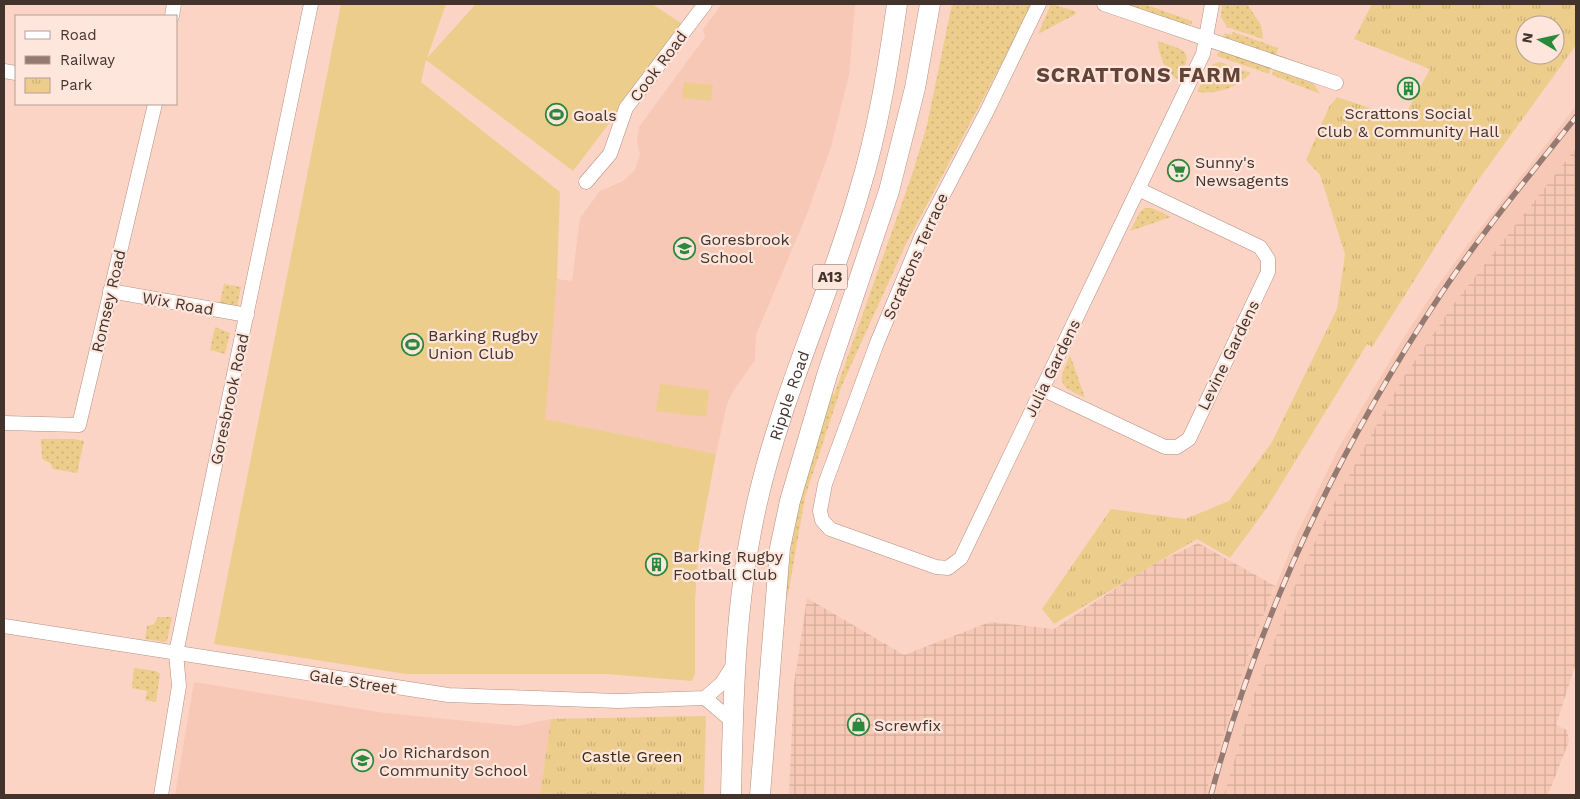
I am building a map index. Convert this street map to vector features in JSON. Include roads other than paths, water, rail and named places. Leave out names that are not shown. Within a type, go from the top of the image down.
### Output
[{"type":"highway","name":"Ripple Road","points":[[731,795],[736,661],[741,593],[757,500],[782,411],[859,194],[876,130],[888,70],[897,4]]},
{"type":"highway","name":"Ripple Road","points":[[760,795],[782,539],[790,502],[827,374],[889,191],[915,88],[930,4]]},
{"type":"street","name":"Goresbrook Road","points":[[161,795],[179,686],[176,653],[311,4]]},
{"type":"street","name":"Cook Road","points":[[586,182],[610,154],[626,108],[705,4]]},
{"type":"street","name":"Scrattons Terrace","points":[[822,520],[820,511],[824,484],[834,454],[922,235],[990,106],[1039,4]]},
{"type":"street","points":[[1104,4],[1336,83]]},
{"type":"street","name":"Julia Gardens","points":[[822,520],[836,532],[936,567],[948,568],[956,564],[961,558],[1203,54],[1212,4]]},
{"type":"street","name":"Romsey Road","points":[[4,423],[79,424],[155,105]]},
{"type":"street","name":"Levine Gardens","points":[[1042,389],[1165,447],[1177,447],[1189,439],[1268,272],[1268,259],[1260,247],[1138,189]]},
{"type":"street","name":"Wix Road","points":[[110,291],[246,315]]},
{"type":"street","name":"Gale Street","points":[[4,626],[448,695],[618,701],[705,698]]},
{"type":"street","points":[[733,722],[705,698],[722,683],[736,661]]},
{"type":"railway","points":[[1211,795],[1230,728],[1278,598],[1305,535],[1368,412],[1457,271],[1576,117]]},
{"type":"place","name":"Scrattons Social Club & Community Hall","points":[[1408,89]]},
{"type":"place","name":"Goals","points":[[557,115]]},
{"type":"place","name":"Sunny's Newsagents","points":[[1179,171]]},
{"type":"place","name":"Goresbrook School","points":[[684,248]]},
{"type":"place","name":"Barking Rugby Union Club","points":[[412,344]]},
{"type":"place","name":"Barking Rugby Football Club","points":[[657,565]]},
{"type":"place","name":"Screwfix","points":[[858,725]]},
{"type":"place","name":"Jo Richardson Community School","points":[[363,761]]},
{"type":"district","name":"SCRATTONS FARM","points":[[1139,75]]},
{"type":"park label","name":"Castle Green","points":[[632,756]]}]
